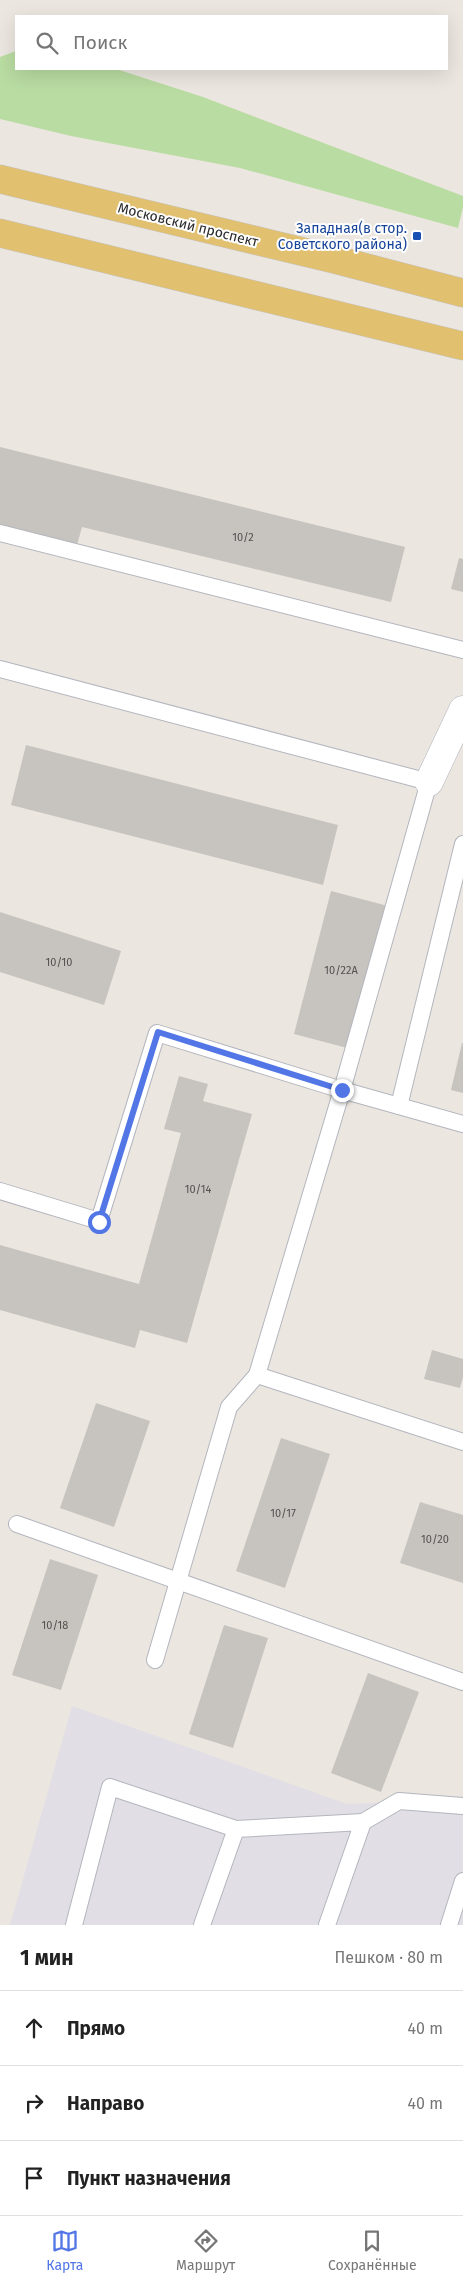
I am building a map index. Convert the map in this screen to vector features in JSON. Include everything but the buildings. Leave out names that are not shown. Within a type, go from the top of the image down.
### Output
[{"type":"main road","name":"Московский проспект","points":[[0,179],[333,259],[463,294]]},
{"type":"main road","points":[[0,233],[463,346]]},
{"type":"street","points":[[430,782],[463,710]]},
{"type":"lane","points":[[0,533],[463,650]]},
{"type":"lane","points":[[0,669],[430,782],[342,1090],[257,1375],[229,1407],[155,1660]]},
{"type":"lane","points":[[399,1106],[463,844]]},
{"type":"lane","points":[[0,1191],[99,1222],[158,1032],[342,1090],[463,1124]]},
{"type":"lane","points":[[257,1375],[462,1437]]},
{"type":"lane","points":[[17,1524],[463,1682]]},
{"type":"lane","points":[[74,1925],[110,1787],[236,1829],[363,1822],[399,1800],[463,1806]]},
{"type":"lane","points":[[327,1925],[363,1822]]},
{"type":"lane","points":[[202,1925],[236,1829]]},
{"type":"lane","points":[[449,1925],[463,1881]]},
{"type":"shaded area","points":[[72,1706],[347,1804],[463,1799],[463,1925],[10,1925]]},
{"type":"green space","points":[[15,51],[15,70],[119,70],[203,97],[463,196],[463,207],[458,228],[240,168],[71,136],[0,119],[0,57]]},
{"type":"place","name":"Западная(в стор. Советского района)","points":[[417,236]]},
{"type":"route","points":[[99,1222],[158,1032],[342,1090]]}]
